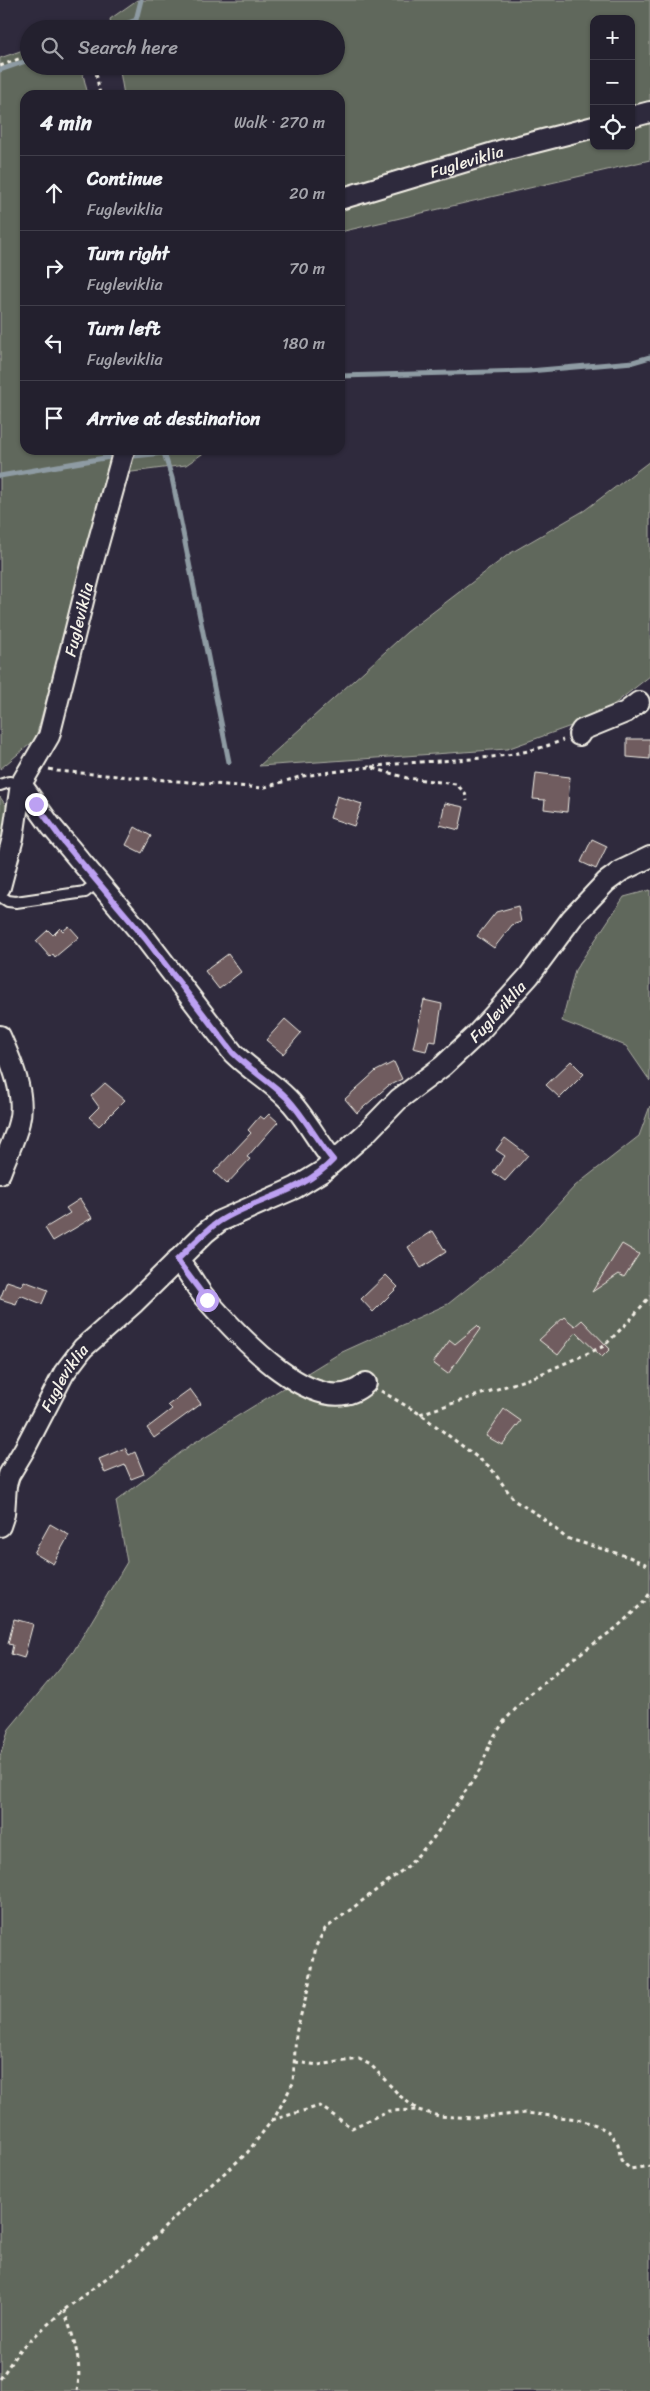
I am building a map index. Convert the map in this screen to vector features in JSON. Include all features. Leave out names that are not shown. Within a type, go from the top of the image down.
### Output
[{"type":"street","points":[[635,116],[650,112]]},
{"type":"street","name":"Fugleviklia","points":[[345,198],[500,151],[590,128]]},
{"type":"street","name":"Fugleviklia","points":[[2,875],[13,838],[21,784],[49,736],[54,719],[92,565],[123,455]]},
{"type":"street","points":[[579,735],[582,730],[626,712],[639,702]]},
{"type":"street","points":[[21,784],[51,826],[145,938],[233,1053],[247,1067],[287,1098],[301,1114],[333,1160]]},
{"type":"street","name":"Fugleviklia","points":[[0,1526],[4,1514],[8,1475],[28,1443],[64,1372],[83,1348],[134,1303],[220,1221],[295,1188],[317,1175],[365,1134],[399,1099],[443,1066],[476,1035],[529,976],[572,918],[606,882],[621,871],[650,857]]},
{"type":"street","points":[[0,1036],[14,1072],[20,1109],[19,1123],[0,1173]]},
{"type":"street","points":[[177,1260],[207,1300],[263,1356],[286,1374],[314,1390],[339,1395],[359,1390],[366,1382]]},
{"type":"lane","points":[[0,784],[9,782],[21,784]]},
{"type":"lane","points":[[0,896],[16,902],[84,892],[98,882]]},
{"type":"path","points":[[0,66],[20,58]]},
{"type":"path","points":[[97,75],[99,90]]},
{"type":"path","points":[[34,764],[57,771],[262,788],[303,776],[369,767],[498,758],[541,749],[579,735]]},
{"type":"path","points":[[369,767],[407,778],[456,784],[465,793],[467,801]]},
{"type":"path","points":[[420,1414],[534,1377],[604,1346],[631,1319],[650,1296]]},
{"type":"path","points":[[366,1382],[420,1414],[490,1467],[515,1501],[540,1516],[566,1538],[650,1566]]},
{"type":"path","points":[[0,2379],[20,2349],[64,2310],[136,2256],[177,2215],[247,2152],[272,2120],[293,2083],[296,2062],[296,2033],[309,1985],[316,1946],[325,1929],[408,1866],[426,1847],[480,1770],[491,1741],[505,1720],[528,1696],[571,1660],[616,1628],[644,1602],[650,1593]]},
{"type":"path","points":[[296,2062],[318,2065],[359,2059],[372,2065],[400,2096],[418,2110]]},
{"type":"path","points":[[272,2120],[320,2106],[352,2128],[388,2111],[418,2110],[439,2116],[473,2118],[526,2113],[577,2119],[596,2125],[609,2132],[618,2144],[621,2160],[630,2169],[650,2166]]},
{"type":"path","points":[[64,2310],[77,2350],[80,2378],[77,2391]]},
{"type":"green space","points":[[137,0],[650,0],[650,160],[345,231],[345,90],[123,90],[121,75],[345,75],[345,20],[110,19]]},
{"type":"green space","points":[[20,51],[20,75],[83,75],[87,90],[20,90],[20,455],[201,455],[186,465],[109,475],[35,740],[0,769],[0,58]]},
{"type":"green space","points":[[650,461],[650,676],[599,716],[507,749],[259,766],[407,632],[509,554],[585,510]]},
{"type":"green space","points":[[0,797],[12,814],[0,854]]},
{"type":"green space","points":[[650,890],[650,1081],[626,1046],[562,1021],[575,970],[624,897]]},
{"type":"green space","points":[[650,1106],[650,2391],[0,2391],[0,1756],[9,1729],[73,1652],[127,1562],[116,1501],[192,1444],[340,1353],[448,1304],[517,1249],[575,1186],[639,1136]]},
{"type":"building","points":[[627,739],[650,739],[650,759],[627,757]]},
{"type":"building","points":[[536,773],[570,777],[567,812],[544,809],[545,800],[533,799]]},
{"type":"building","points":[[337,796],[362,804],[354,826],[330,818]]},
{"type":"building","points":[[445,803],[464,807],[459,830],[440,825]]},
{"type":"building","points":[[135,827],[151,836],[142,853],[126,845]]},
{"type":"building","points":[[592,839],[607,846],[596,869],[581,862]]},
{"type":"building","points":[[518,906],[521,922],[512,925],[494,948],[477,936],[496,912]]},
{"type":"building","points":[[69,926],[79,937],[55,957],[53,954],[50,957],[36,941],[48,930],[53,935],[60,928],[63,931]]},
{"type":"building","points":[[228,954],[241,972],[219,989],[205,971]]},
{"type":"building","points":[[424,1000],[442,1004],[436,1042],[429,1041],[426,1051],[413,1048]]},
{"type":"building","points":[[285,1019],[301,1033],[283,1054],[266,1040]]},
{"type":"building","points":[[571,1061],[584,1074],[560,1098],[546,1085]]},
{"type":"building","points":[[394,1062],[402,1079],[388,1086],[357,1113],[345,1099],[376,1071]]},
{"type":"building","points":[[105,1083],[125,1100],[99,1126],[89,1117],[99,1107],[91,1096]]},
{"type":"building","points":[[269,1114],[278,1122],[247,1157],[250,1159],[227,1184],[214,1172],[251,1133],[248,1130],[260,1116],[264,1119]]},
{"type":"building","points":[[505,1138],[528,1155],[505,1181],[493,1172],[505,1156],[496,1150]]},
{"type":"building","points":[[80,1199],[92,1218],[53,1241],[45,1228],[70,1213],[66,1208]]},
{"type":"building","points":[[433,1231],[446,1252],[421,1268],[408,1247]]},
{"type":"building","points":[[622,1244],[639,1254],[624,1277],[619,1274],[592,1292]]},
{"type":"building","points":[[386,1275],[398,1287],[373,1312],[361,1299]]},
{"type":"building","points":[[7,1281],[22,1286],[24,1281],[48,1290],[42,1304],[20,1295],[16,1304],[0,1299]]},
{"type":"building","points":[[564,1317],[575,1326],[582,1320],[610,1349],[602,1357],[576,1332],[558,1355],[539,1340]]},
{"type":"building","points":[[477,1326],[480,1329],[448,1374],[433,1363],[450,1340],[455,1344]]},
{"type":"building","points":[[190,1389],[201,1404],[154,1438],[147,1428],[172,1409],[168,1405]]},
{"type":"building","points":[[504,1409],[521,1421],[502,1445],[486,1436]]},
{"type":"building","points":[[125,1448],[129,1455],[135,1452],[144,1474],[131,1479],[125,1465],[105,1473],[99,1459]]},
{"type":"building","points":[[50,1524],[69,1535],[53,1564],[34,1553]]},
{"type":"building","points":[[14,1619],[33,1624],[24,1658],[11,1654],[13,1645],[8,1644]]},
{"type":"waterway","points":[[136,20],[141,0]]},
{"type":"waterway","points":[[0,70],[20,63]]},
{"type":"waterway","points":[[345,376],[529,371],[633,362],[650,357]]},
{"type":"waterway","points":[[134,456],[144,455]]},
{"type":"waterway","points":[[165,455],[172,478],[229,762]]},
{"type":"waterway","points":[[0,476],[110,457]]},
{"type":"route","points":[[36,804],[63,841],[127,915],[233,1053],[247,1067],[287,1098],[310,1126],[333,1160],[311,1180],[220,1221],[177,1260],[183,1265],[207,1300]]}]
